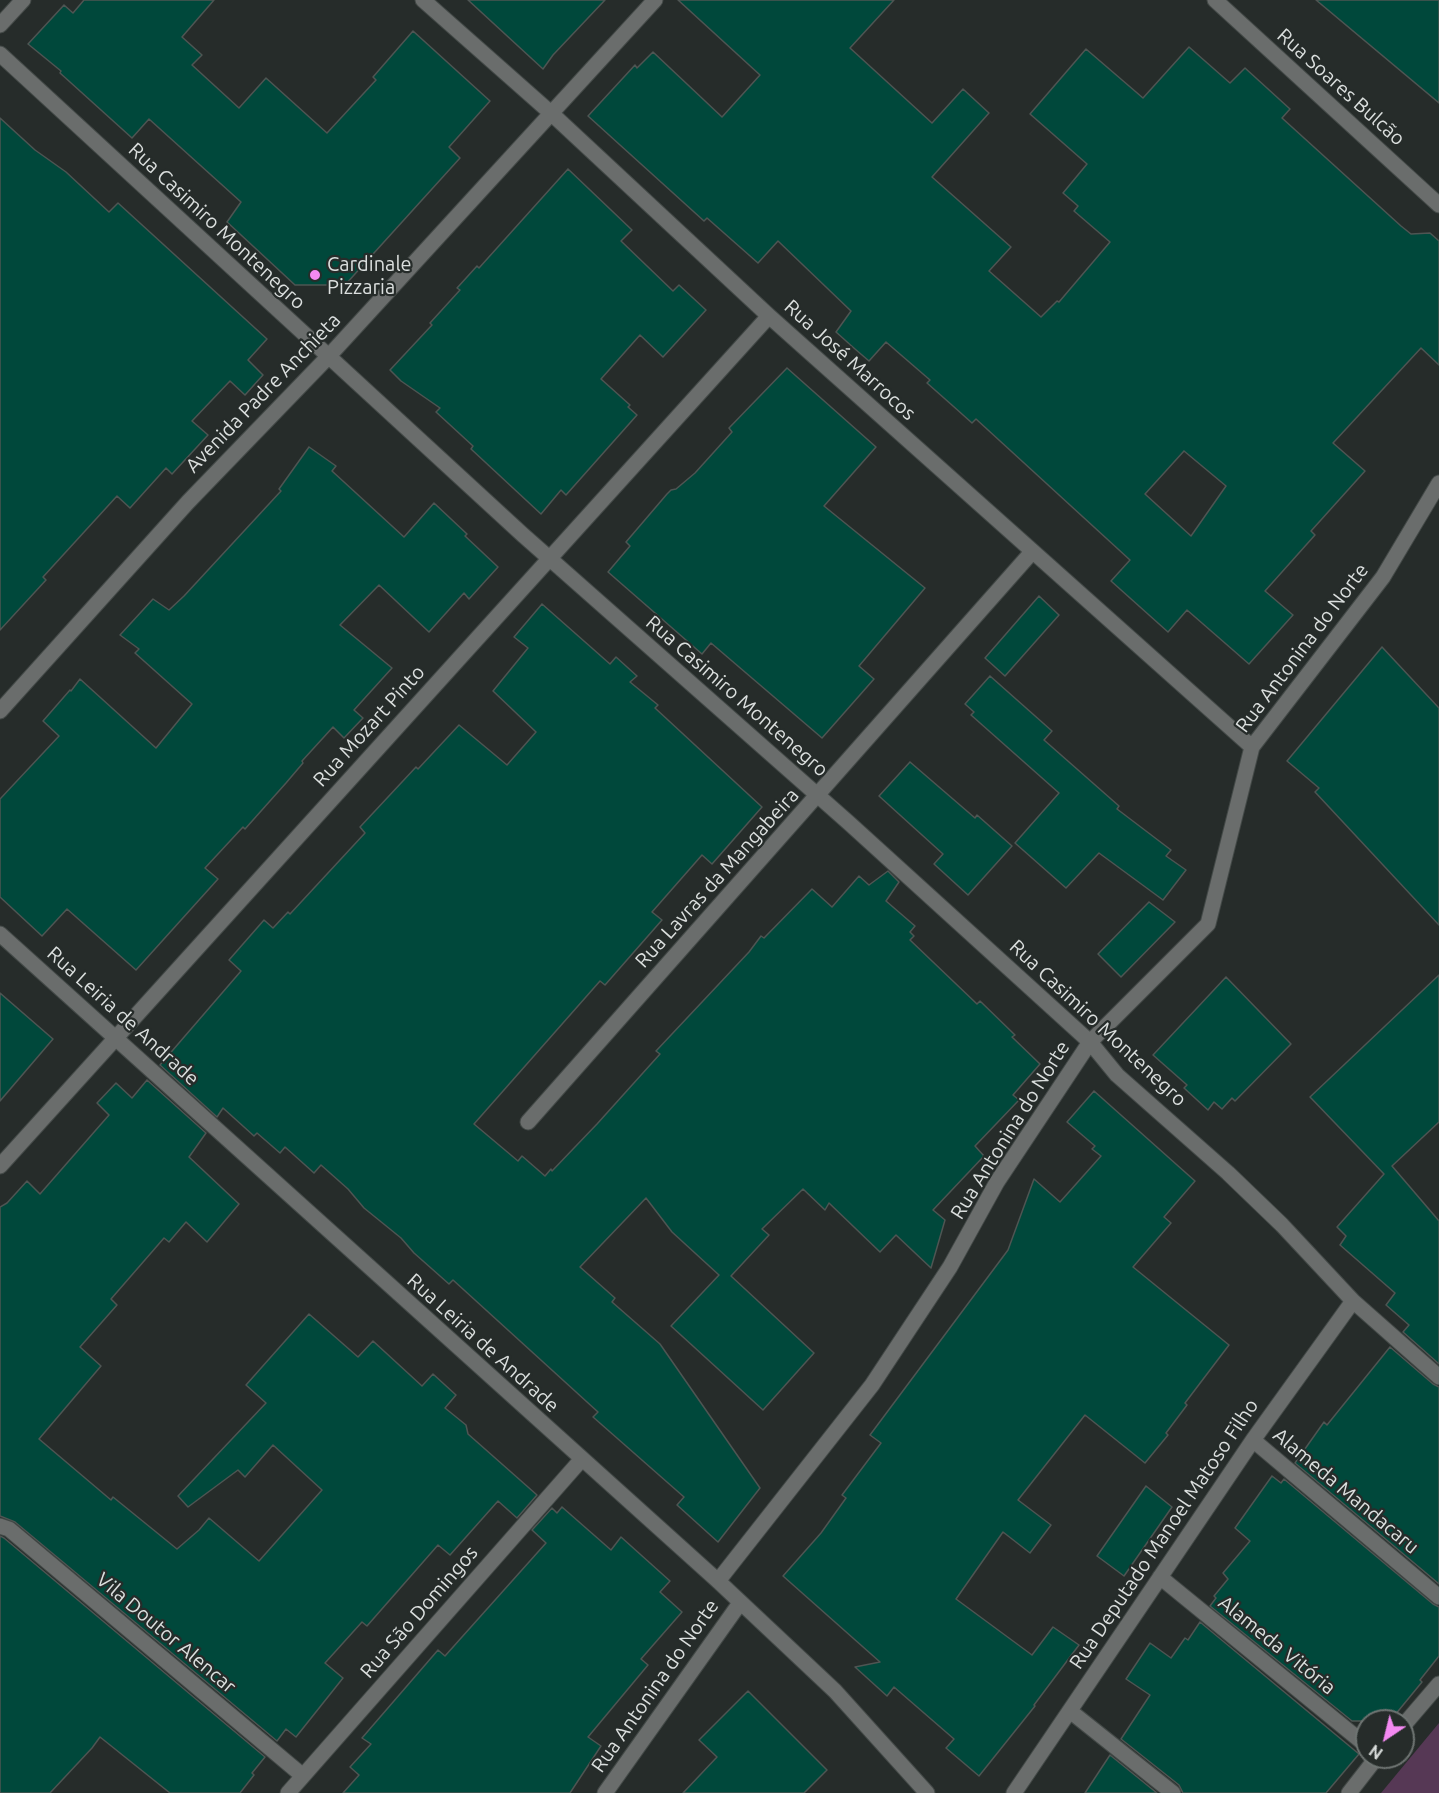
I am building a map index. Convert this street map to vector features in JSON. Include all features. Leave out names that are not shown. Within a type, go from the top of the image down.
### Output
[{"type":"street","points":[[0,25],[23,0]]},
{"type":"street","name":"Rua José Marrocos","points":[[423,0],[552,114],[769,316],[1252,747]]},
{"type":"street","name":"Avenida Padre Anchieta","points":[[0,711],[188,502],[328,357],[655,0]]},
{"type":"street","name":"Rua Soares Bulcão","points":[[1215,0],[1439,205]]},
{"type":"street","name":"Rua Casimiro Montenegro","points":[[0,54],[549,558],[818,795],[1090,1042],[1116,1075],[1255,1198],[1353,1301],[1439,1377]]},
{"type":"street","name":"Rua Mozart Pinto","points":[[0,1166],[769,316]]},
{"type":"street","name":"Rua Antonina do Norte","points":[[718,1581],[872,1385],[950,1267],[997,1182],[1090,1042],[1208,924],[1252,747],[1383,577],[1439,483]]},
{"type":"street","name":"Rua Lavras da Mangabeira","points":[[528,1122],[1032,552]]},
{"type":"street","name":"Rua Leiria de Andrade","points":[[0,934],[581,1460],[718,1581],[835,1691],[927,1793]]},
{"type":"street","name":"Rua Deputado Manoel Matoso Filho","points":[[1014,1793],[1253,1440],[1353,1301]]},
{"type":"street","name":"Alameda Mandacaru","points":[[1253,1440],[1439,1597]]},
{"type":"street","name":"Rua São Domingos","points":[[288,1793],[581,1460]]},
{"type":"street","name":"Vila Doutor Alencar","points":[[0,1526],[9,1529],[303,1776]]},
{"type":"street","name":"Alameda Vitória","points":[[1160,1577],[1355,1736]]},
{"type":"street","name":"Rua Antonina do Norte","points":[[605,1793],[740,1603]]},
{"type":"street","points":[[1415,1712],[1439,1684]]},
{"type":"street","points":[[1070,1711],[1173,1793]]},
{"type":"street","points":[[1349,1793],[1368,1769]]},
{"type":"shaded area","points":[[1439,1723],[1439,1793],[1381,1793],[1401,1769],[1415,1769],[1415,1752]]},
{"type":"building","points":[[84,0],[214,0],[182,37],[202,55],[192,65],[239,108],[266,78],[327,133],[376,80],[373,77],[413,31],[490,101],[449,147],[460,158],[345,285],[295,285],[227,222],[241,202],[149,119],[132,138],[60,73],[61,71],[28,44],[64,5],[73,13]]},
{"type":"building","points":[[468,0],[605,0],[553,55],[543,69]]},
{"type":"building","points":[[678,0],[894,0],[850,48],[932,123],[963,89],[989,113],[932,177],[1011,247],[989,271],[1041,317],[1057,301],[1059,302],[1110,242],[1074,211],[1078,206],[1063,193],[1087,164],[1030,114],[1086,49],[1143,98],[1189,47],[1230,83],[1245,68],[1290,109],[1282,118],[1401,226],[1411,234],[1430,233],[1439,241],[1439,365],[1421,348],[1333,443],[1365,471],[1311,531],[1315,535],[1265,591],[1293,615],[1249,664],[1187,610],[1168,632],[1111,581],[1130,560],[976,419],[972,423],[927,383],[930,380],[886,342],[869,361],[836,332],[851,311],[778,241],[758,263],[707,218],[704,221],[588,116],[635,65],[637,68],[653,52],[722,117],[760,75]],"holes":[[[1184,451],[1226,486],[1191,536],[1145,494]]]},
{"type":"building","points":[[1316,0],[1439,0],[1439,103]]},
{"type":"building","points":[[0,118],[35,150],[66,172],[109,212],[118,203],[267,339],[248,360],[263,375],[245,395],[230,381],[192,421],[208,435],[172,474],[166,468],[130,508],[117,496],[43,577],[46,580],[0,630]]},
{"type":"building","points":[[568,169],[632,230],[621,241],[673,291],[679,285],[706,310],[663,357],[640,335],[601,379],[630,405],[628,407],[637,415],[566,495],[561,490],[541,514],[471,449],[473,446],[436,412],[440,408],[401,381],[390,370],[432,325],[430,323],[460,290],[457,288],[477,266],[479,268]]},
{"type":"building","points":[[787,368],[876,447],[824,506],[925,588],[859,666],[874,679],[822,738],[711,643],[702,654],[608,572],[630,546],[626,542],[667,494],[695,473],[732,432],[729,428]]},
{"type":"building","points":[[309,447],[336,466],[332,471],[404,537],[434,503],[498,567],[469,599],[464,593],[429,632],[379,585],[340,625],[392,668],[354,710],[363,718],[344,738],[333,727],[245,829],[243,827],[205,868],[218,879],[136,970],[67,909],[42,936],[0,897],[0,799],[59,736],[43,721],[80,679],[156,748],[192,704],[135,653],[139,649],[120,635],[153,599],[169,610],[184,596],[281,491],[279,489]]},
{"type":"building","points":[[1039,596],[1059,615],[1005,676],[985,658]]},
{"type":"building","points":[[542,604],[610,664],[616,657],[637,676],[630,682],[658,705],[655,708],[762,807],[712,864],[702,855],[652,912],[662,920],[605,985],[600,981],[474,1124],[518,1161],[522,1156],[545,1176],[597,1124],[660,1054],[656,1051],[749,952],[761,936],[764,938],[812,889],[832,907],[859,876],[869,885],[888,871],[899,882],[886,901],[915,926],[910,932],[914,936],[910,940],[977,1004],[980,1001],[1015,1035],[1012,1037],[1040,1064],[1013,1095],[1019,1100],[975,1146],[984,1156],[933,1210],[945,1220],[931,1268],[896,1235],[880,1252],[829,1203],[825,1210],[803,1189],[762,1229],[769,1235],[731,1276],[814,1353],[763,1410],[671,1326],[719,1275],[672,1232],[646,1198],[580,1267],[615,1298],[612,1302],[660,1344],[760,1488],[718,1542],[677,1505],[684,1497],[593,1417],[598,1412],[453,1280],[449,1284],[414,1253],[401,1238],[364,1208],[348,1189],[321,1165],[314,1173],[285,1147],[280,1153],[257,1133],[254,1136],[223,1108],[217,1117],[160,1065],[241,971],[229,960],[264,920],[273,928],[288,912],[290,914],[365,833],[360,827],[459,725],[507,765],[536,732],[493,691],[528,648],[514,637]]},
{"type":"building","points":[[1382,647],[1439,708],[1439,925],[1315,792],[1319,788],[1287,761]]},
{"type":"building","points":[[990,676],[1052,731],[1044,740],[1119,806],[1117,809],[1171,850],[1166,856],[1186,870],[1163,900],[1099,853],[1066,888],[1015,843],[1059,793],[971,715],[974,712],[965,704]]},
{"type":"building","points":[[910,762],[975,818],[977,815],[1012,846],[968,895],[934,864],[943,854],[879,796]]},
{"type":"building","points":[[1149,902],[1175,922],[1121,977],[1098,954]]},
{"type":"building","points":[[1439,975],[1439,1122],[1392,1166],[1439,1221],[1439,1364],[1403,1332],[1409,1325],[1386,1305],[1395,1293],[1340,1245],[1346,1236],[1337,1227],[1384,1174],[1310,1097]]},
{"type":"building","points":[[1226,977],[1291,1044],[1235,1101],[1232,1098],[1222,1109],[1214,1102],[1208,1110],[1184,1088],[1187,1085],[1153,1055]]},
{"type":"building","points":[[0,993],[53,1039],[0,1101]]},
{"type":"building","points":[[147,1080],[206,1133],[189,1157],[239,1204],[207,1242],[186,1222],[169,1242],[164,1238],[111,1299],[117,1305],[80,1347],[101,1366],[39,1439],[111,1500],[113,1497],[177,1549],[209,1518],[259,1561],[322,1490],[273,1445],[245,1477],[238,1470],[188,1507],[178,1496],[266,1403],[246,1385],[309,1314],[358,1357],[373,1341],[422,1386],[433,1374],[456,1395],[445,1408],[466,1425],[468,1434],[537,1495],[517,1518],[498,1501],[450,1555],[438,1545],[367,1626],[362,1622],[325,1663],[343,1678],[296,1737],[286,1729],[277,1741],[15,1522],[0,1516],[0,1207],[7,1203],[27,1181],[40,1194],[109,1115],[97,1103],[116,1083],[132,1098]]},
{"type":"building","points":[[1094,1091],[1195,1181],[1164,1217],[1171,1223],[1133,1267],[1229,1345],[1185,1403],[1187,1405],[1166,1433],[1168,1435],[1145,1463],[1085,1415],[1018,1500],[1051,1525],[1030,1553],[1003,1532],[956,1599],[1032,1655],[1053,1627],[1079,1645],[1035,1706],[979,1776],[946,1748],[954,1739],[894,1687],[887,1696],[855,1667],[880,1662],[783,1576],[821,1533],[846,1498],[842,1495],[881,1443],[870,1435],[1008,1250],[1034,1179],[1060,1202],[1101,1156],[1092,1149],[1095,1146],[1067,1122]]},
{"type":"building","points":[[1390,1347],[1439,1387],[1439,1584],[1295,1463],[1324,1422],[1327,1425]]},
{"type":"building","points":[[1272,1476],[1281,1483],[1284,1479],[1439,1607],[1439,1656],[1400,1709],[1355,1709],[1355,1721],[1352,1721],[1210,1606],[1216,1598],[1214,1596],[1228,1579],[1223,1573],[1250,1541],[1235,1528]]},
{"type":"building","points":[[1146,1486],[1172,1507],[1124,1576],[1097,1556]]},
{"type":"building","points":[[562,1507],[611,1550],[621,1537],[670,1581],[660,1592],[682,1612],[641,1659],[648,1665],[588,1737],[601,1746],[570,1793],[343,1793],[359,1775],[350,1767],[371,1744],[362,1738],[438,1650],[445,1656],[546,1543],[532,1530],[552,1508],[557,1513]]},
{"type":"building","points":[[0,1536],[265,1757],[240,1793],[170,1793],[100,1737],[50,1793],[0,1793]]},
{"type":"building","points":[[1200,1622],[1355,1751],[1355,1759],[1326,1793],[1183,1793],[1179,1785],[1121,1739],[1150,1695],[1126,1679],[1150,1643],[1171,1658],[1185,1638],[1188,1640]]},
{"type":"building","points":[[748,1691],[827,1770],[804,1793],[683,1793],[717,1757],[699,1740]]},
{"type":"building","points":[[1110,1755],[1157,1793],[1085,1793]]},
{"type":"place","name":"Cardinale Pizzaria","points":[[315,275]]}]
